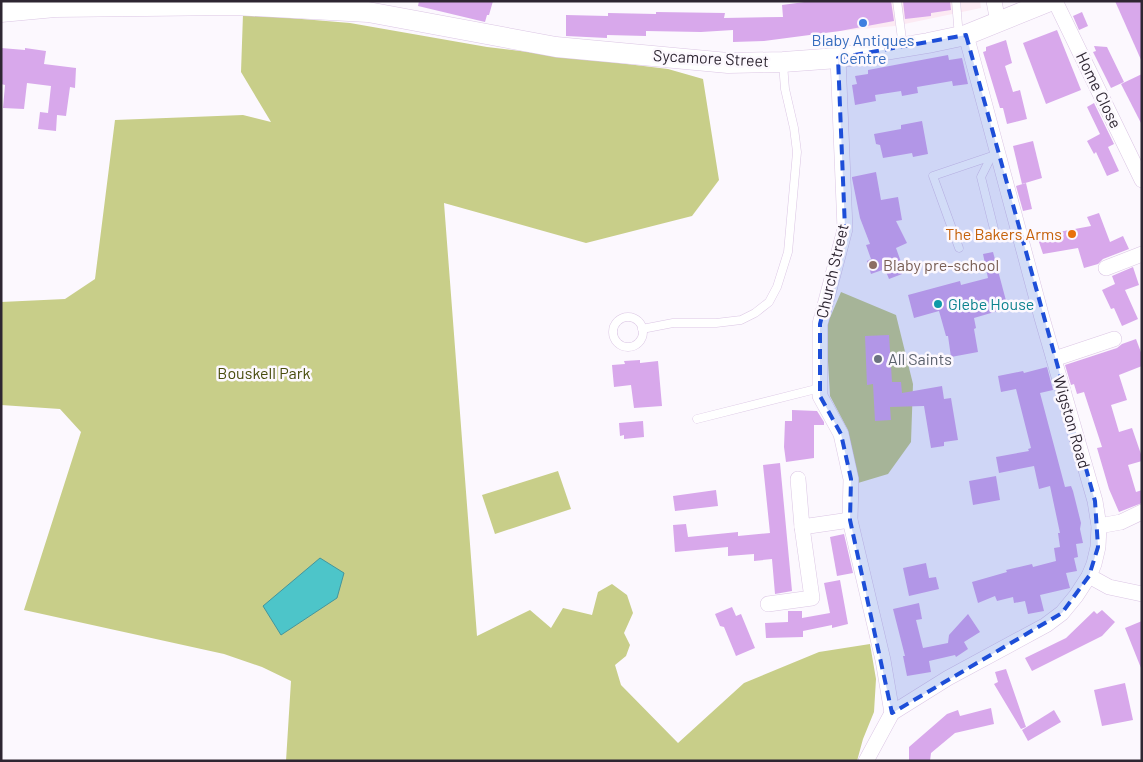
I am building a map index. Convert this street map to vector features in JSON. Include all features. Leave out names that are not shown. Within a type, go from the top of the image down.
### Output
[{"type":"street","points":[[994,1],[998,22]]},
{"type":"street","name":"Sycamore Street","points":[[1,12],[55,7],[234,3],[369,6],[556,47],[728,63],[838,58],[963,36],[1050,1]]},
{"type":"street","name":"Home Close","points":[[1055,1],[1142,180]]},
{"type":"street","name":"Wigston Road","points":[[892,713],[948,678],[1046,625],[1062,613],[1076,596],[1088,576],[1094,564],[1098,547],[1099,526],[1095,501],[995,156],[963,36]]},
{"type":"street","name":"Church Street","points":[[838,58],[845,229],[820,324],[820,396],[841,434],[851,479],[850,520],[883,660],[892,713]]},
{"type":"street","points":[[1106,268],[1142,254]]},
{"type":"street","points":[[1054,359],[1114,339]]},
{"type":"street","points":[[768,604],[812,598],[802,527],[798,479]]},
{"type":"street","points":[[1099,526],[1122,522],[1142,512]]},
{"type":"street","points":[[802,527],[850,520]]},
{"type":"street","points":[[1088,576],[1109,587],[1142,594]]},
{"type":"street","points":[[866,761],[892,713]]},
{"type":"lane","points":[[898,1],[903,47]]},
{"type":"lane","points":[[956,1],[963,36]]},
{"type":"lane","points":[[642,329],[673,322],[716,323],[741,320],[755,313],[768,302],[777,287],[788,252],[797,152],[794,128],[784,89],[783,62]]},
{"type":"lane","points":[[994,230],[981,177],[995,156]]},
{"type":"lane","points":[[960,248],[933,176],[995,156]]},
{"type":"lane","points":[[697,419],[820,388]]},
{"type":"highlighted area","points":[[966,35],[1095,501],[1098,547],[1089,576],[1062,613],[892,713],[850,520],[851,479],[841,434],[820,396],[820,324],[845,229],[838,58]]},
{"type":"shaded area","points":[[824,1],[980,1],[981,8],[895,26],[829,32]]},
{"type":"green space","name":"Bouskell Park","points":[[243,14],[350,23],[487,47],[668,69],[703,79],[719,180],[692,216],[586,243],[444,203],[477,636],[530,610],[551,628],[563,608],[592,615],[598,592],[612,584],[627,595],[633,613],[624,633],[630,645],[626,656],[615,665],[621,685],[678,743],[744,683],[819,652],[870,644],[876,679],[874,712],[863,739],[857,761],[286,761],[291,681],[262,667],[224,654],[24,610],[81,432],[60,409],[1,405],[1,302],[65,299],[95,279],[115,120],[243,115],[271,122],[241,72]]},
{"type":"green space","points":[[841,292],[896,315],[913,384],[911,442],[888,474],[858,483],[848,430],[830,396],[826,327]]},
{"type":"green space","points":[[558,471],[571,509],[495,534],[482,495]]},
{"type":"water","points":[[320,558],[344,573],[337,598],[281,635],[263,606]]},
{"type":"building","points":[[419,1],[493,1],[485,22],[418,6]]},
{"type":"building","points":[[812,1],[891,1],[894,21],[840,31],[764,41],[733,42],[733,30],[701,32],[646,31],[646,36],[607,35],[607,38],[566,36],[566,15],[608,16],[608,13],[656,14],[656,12],[725,13],[724,18],[783,17],[782,5]]},
{"type":"building","points":[[903,1],[950,1],[951,10],[931,13],[931,16],[905,19]]},
{"type":"building","points":[[1115,1],[1142,1],[1142,62]]},
{"type":"building","points":[[1082,12],[1088,26],[1079,30],[1073,16]]},
{"type":"building","points":[[1057,30],[1081,90],[1046,104],[1023,43]]},
{"type":"building","points":[[1006,40],[1012,63],[1005,66],[1013,92],[1020,90],[1027,119],[1007,124],[1003,108],[1000,108],[983,52],[986,51],[986,47]]},
{"type":"building","points":[[1094,46],[1107,47],[1124,82],[1111,88],[1093,52],[1096,51]]},
{"type":"building","points":[[1,48],[25,50],[25,48],[46,51],[44,64],[76,68],[75,88],[70,87],[66,116],[57,115],[56,131],[38,129],[40,112],[48,113],[51,86],[27,83],[24,109],[3,108],[5,85],[1,84]]},
{"type":"building","points":[[948,55],[949,60],[962,58],[968,84],[953,86],[952,81],[917,87],[918,93],[902,96],[901,91],[875,95],[876,101],[855,105],[852,85],[857,84],[855,76],[868,74],[868,70]]},
{"type":"building","points":[[1142,74],[1142,125],[1121,84]]},
{"type":"building","points":[[1094,103],[1114,144],[1108,147],[1119,171],[1107,176],[1096,152],[1094,154],[1087,141],[1100,134],[1087,107]]},
{"type":"building","points":[[922,121],[928,154],[913,157],[912,153],[883,158],[880,145],[876,144],[874,134],[901,129],[901,125]]},
{"type":"building","points":[[1033,141],[1042,178],[1022,184],[1013,146]]},
{"type":"building","points":[[876,172],[881,200],[898,197],[902,220],[896,221],[907,243],[896,248],[901,262],[898,263],[902,274],[889,279],[885,269],[871,274],[867,261],[871,259],[866,245],[870,244],[860,218],[852,178]]},
{"type":"building","points":[[1026,183],[1032,209],[1023,211],[1016,186]]},
{"type":"building","points":[[1099,213],[1110,242],[1123,236],[1129,249],[1103,259],[1098,264],[1084,268],[1078,248],[1043,254],[1037,236],[1091,226],[1087,217]]},
{"type":"building","name":"Glebe House","points":[[993,252],[1008,308],[974,318],[978,352],[951,357],[948,336],[946,336],[939,311],[914,318],[908,295],[960,281],[961,285],[988,278],[983,254]]},
{"type":"building","points":[[1133,267],[1139,285],[1125,290],[1138,319],[1122,326],[1114,308],[1111,309],[1102,290],[1115,284],[1112,276]]},
{"type":"building","points":[[889,335],[892,382],[901,382],[902,393],[942,386],[944,399],[951,398],[958,440],[944,442],[944,446],[931,448],[924,406],[890,407],[891,420],[875,421],[873,384],[867,385],[865,336]]},
{"type":"building","points":[[1136,339],[1142,355],[1142,366],[1119,375],[1127,400],[1111,405],[1119,432],[1132,428],[1142,457],[1142,461],[1128,465],[1136,492],[1142,490],[1142,503],[1119,512],[1109,489],[1097,448],[1102,447],[1084,392],[1077,394],[1074,384],[1071,385],[1065,365],[1117,348]]},
{"type":"building","points":[[640,360],[640,363],[658,361],[662,406],[634,408],[631,385],[614,387],[612,365],[625,364],[624,361]]},
{"type":"building","points":[[1047,367],[1053,390],[1040,393],[1065,487],[1071,486],[1073,491],[1081,523],[1080,529],[1083,543],[1076,544],[1078,557],[1074,558],[1077,571],[1066,573],[1070,588],[1040,595],[1044,611],[1028,614],[1025,601],[1014,603],[1013,597],[997,601],[995,596],[978,603],[972,582],[1007,572],[1006,570],[1032,564],[1033,567],[1056,561],[1054,548],[1060,547],[1058,533],[1060,533],[1050,486],[1039,489],[1034,466],[999,473],[996,457],[1029,451],[1028,449],[1031,448],[1016,389],[1001,392],[998,376],[1023,371],[1024,373]]},
{"type":"building","points":[[792,410],[817,411],[824,422],[824,425],[814,425],[814,458],[786,462],[784,447],[785,421],[792,421]]},
{"type":"building","points":[[643,421],[644,437],[624,439],[624,435],[620,436],[619,423]]},
{"type":"building","points":[[780,463],[792,591],[775,594],[772,559],[754,561],[754,554],[728,556],[728,547],[675,552],[673,525],[686,524],[688,537],[738,532],[738,536],[770,533],[763,465]]},
{"type":"building","points":[[996,476],[1000,500],[973,505],[969,481]]},
{"type":"building","points":[[716,490],[718,506],[675,511],[673,496]]},
{"type":"building","points":[[844,534],[853,573],[837,576],[830,537]]},
{"type":"building","points":[[926,563],[929,578],[936,577],[939,589],[909,596],[903,568]]},
{"type":"building","points":[[840,580],[848,624],[803,631],[803,637],[766,638],[765,623],[788,622],[788,611],[802,611],[802,618],[830,613],[824,583]]},
{"type":"building","points":[[919,603],[922,619],[916,620],[923,648],[948,643],[949,635],[968,614],[980,632],[964,642],[968,649],[956,657],[955,655],[929,661],[931,672],[907,676],[903,656],[905,656],[893,609]]},
{"type":"building","points":[[732,607],[736,616],[741,614],[755,648],[736,656],[724,627],[720,626],[715,614]]},
{"type":"building","points":[[1102,610],[1115,622],[1102,636],[1032,671],[1025,658],[1066,638],[1094,611],[1097,614]]},
{"type":"building","points":[[1142,621],[1142,668],[1141,668],[1125,628]]},
{"type":"building","points":[[1006,669],[1026,727],[1021,729],[994,684],[998,682],[995,672]]},
{"type":"building","points":[[1125,683],[1133,720],[1102,726],[1094,690]]},
{"type":"building","points":[[991,708],[994,724],[955,733],[931,753],[930,761],[909,761],[909,747],[947,714],[958,710],[960,716]]},
{"type":"building","points":[[1054,710],[1061,722],[1028,741],[1022,730]]},
{"type":"place","name":"Blaby Antiques Centre","points":[[863,23]]},
{"type":"place","name":"The Bakers Arms","points":[[1072,234]]},
{"type":"place","name":"Blaby pre-school","points":[[873,265]]},
{"type":"place","name":"Glebe House","points":[[938,304]]},
{"type":"place","name":"All Saints","points":[[878,359]]}]
